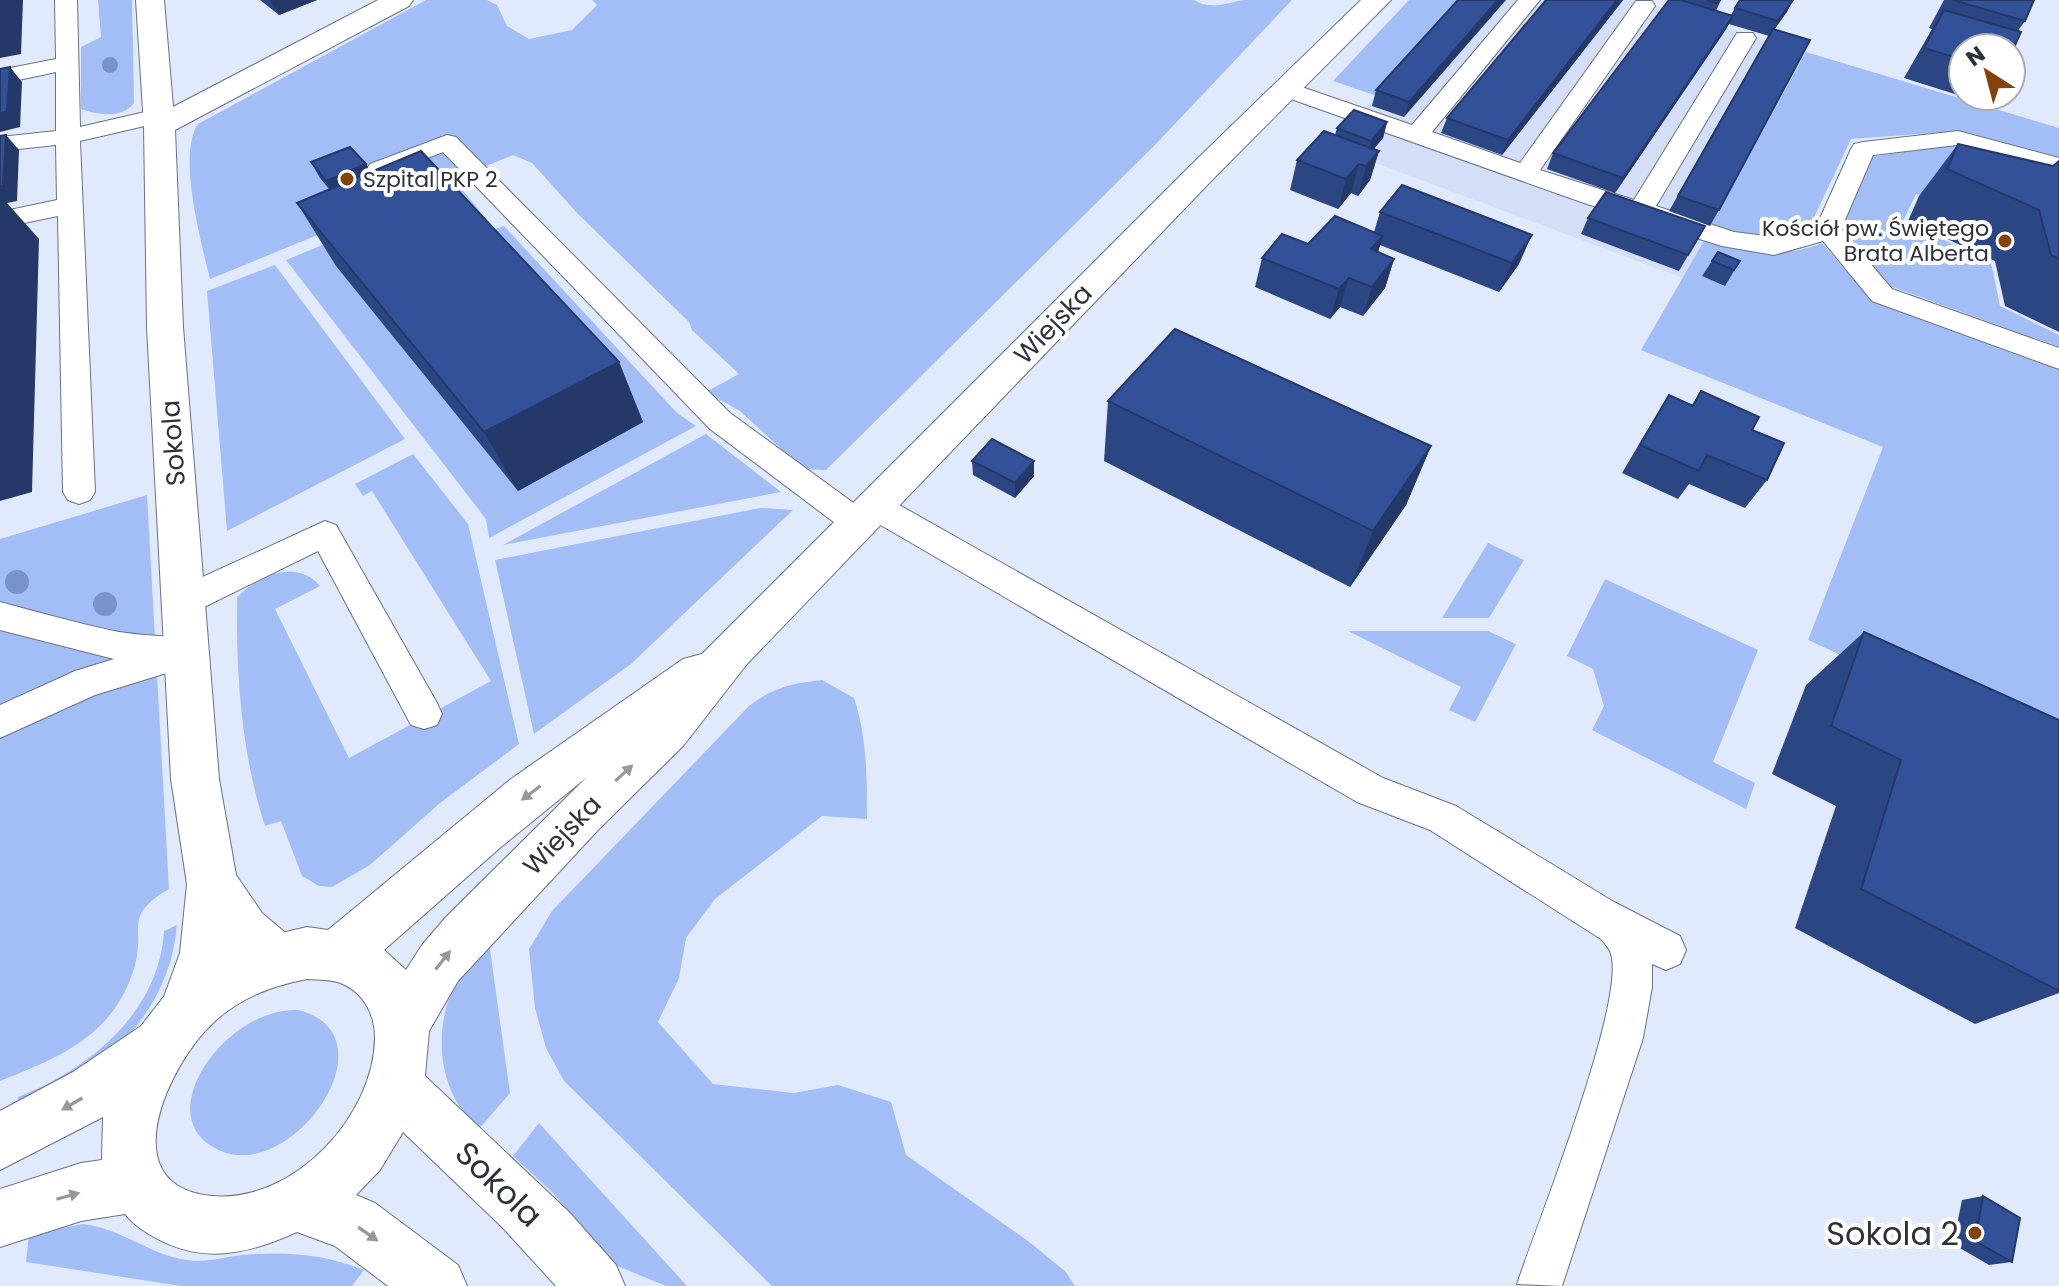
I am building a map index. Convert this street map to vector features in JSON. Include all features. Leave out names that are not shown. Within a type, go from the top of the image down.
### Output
[{"type":"street","name":"Sokola","points":[[150,0],[159,121],[165,327],[195,779],[212,884],[206,953],[172,1028]]},
{"type":"street","points":[[159,121],[399,0]]},
{"type":"street","name":"Wiejska","points":[[402,1026],[440,963],[464,935],[581,814],[667,732],[731,651],[1285,89],[1377,0]]},
{"type":"street","name":"Wiejska","points":[[335,956],[378,925],[504,813],[644,708],[731,651]]},
{"type":"street","name":"Sokola","points":[[212,884],[244,931],[277,959]]},
{"type":"street","points":[[0,1142],[93,1092],[172,1028],[216,987],[246,969],[277,959],[307,953],[335,956],[360,964],[381,980],[395,1000],[402,1026],[403,1055],[396,1087],[382,1120],[360,1150],[333,1178],[297,1203],[258,1220],[220,1226],[185,1221],[157,1205],[137,1183],[128,1151],[128,1116],[139,1079],[172,1028]]},
{"type":"street","name":"Sokola","points":[[396,1087],[525,1207],[595,1286]]},
{"type":"street","points":[[0,1218],[81,1192],[137,1183]]},
{"type":"street","points":[[297,1203],[354,1224],[437,1286]]},
{"type":"lane","points":[[66,0],[79,492]]},
{"type":"lane","points":[[1417,135],[1529,0]]},
{"type":"lane","points":[[1525,173],[1644,6]]},
{"type":"lane","points":[[1641,210],[1745,38]]},
{"type":"lane","points":[[0,77],[67,63]]},
{"type":"lane","points":[[1285,89],[1608,202],[1751,245],[1793,243],[1828,230],[1863,149],[1958,138],[2059,166]]},
{"type":"lane","points":[[0,144],[68,137],[159,121]]},
{"type":"lane","points":[[374,171],[447,142],[720,421],[866,515],[1370,790],[1443,818],[1666,950]]},
{"type":"lane","points":[[0,220],[70,205]]},
{"type":"lane","points":[[1828,230],[1882,295],[2059,359]]},
{"type":"lane","points":[[184,601],[325,534],[424,714]]},
{"type":"lane","points":[[0,616],[117,646],[187,653]]},
{"type":"lane","points":[[0,722],[87,682],[187,653]]},
{"type":"lane","points":[[1540,1284],[1622,1038],[1632,987],[1631,949],[1615,925],[1600,912]]},
{"type":"shaded area","points":[[98,0],[132,0],[134,103],[116,114],[81,109],[81,47],[101,37]]},
{"type":"shaded area","points":[[426,0],[487,0],[497,5],[507,26],[529,39],[572,30],[597,5],[592,0],[1194,0],[1213,5],[1245,0],[1292,0],[1154,146],[826,470],[803,469],[740,411],[706,392],[739,374],[578,214],[532,163],[513,155],[210,279],[190,177],[192,138],[198,124]]},
{"type":"shaded area","points":[[1409,0],[1463,0],[1377,96],[1333,81]]},
{"type":"shaded area","points":[[1463,0],[1637,0],[1806,52],[1683,278],[1330,146]]},
{"type":"shaded area","points":[[1806,52],[1947,94],[1947,112],[2006,112],[2059,128],[2059,158],[1961,131],[1851,139],[1809,228],[1760,238],[1710,226]]},
{"type":"shaded area","points":[[1953,144],[2026,165],[1977,207],[1916,194],[1903,221],[1991,262],[2000,306],[2059,335],[2059,347],[1887,285],[1838,231],[1871,157]]},
{"type":"shaded area","points":[[461,188],[482,214],[475,224],[482,233],[504,226],[677,413],[696,426],[489,538],[486,519],[286,260]]},
{"type":"shaded area","points":[[1705,239],[1778,252],[1822,243],[1866,294],[2059,364],[2059,755],[1808,640],[1883,447],[1641,350]]},
{"type":"shaded area","points":[[275,265],[405,439],[227,531],[207,291]]},
{"type":"shaded area","points":[[706,434],[781,492],[503,545]]},
{"type":"shaded area","points":[[413,454],[468,524],[519,744],[440,803],[370,865],[332,887],[319,886],[302,876],[281,821],[265,826],[257,798],[242,713],[237,598],[255,583],[277,573],[300,573],[320,586],[275,609],[349,758],[491,681],[372,491],[363,496],[355,484]]},
{"type":"shaded area","points":[[147,495],[169,889],[154,899],[140,916],[133,972],[111,1013],[97,1029],[62,1054],[0,1081],[0,539]]},
{"type":"shaded area","points":[[760,508],[793,510],[631,664],[534,734],[495,560]]},
{"type":"shaded area","points":[[1488,543],[1524,560],[1489,618],[1442,618]]},
{"type":"shaded area","points":[[1605,579],[1758,650],[1713,762],[1755,783],[1746,809],[1592,730],[1604,706],[1593,669],[1567,656]]},
{"type":"shaded area","points":[[1348,631],[1488,631],[1516,644],[1475,722],[1449,710],[1461,687]]},
{"type":"shaded area","points":[[822,680],[854,698],[864,742],[867,819],[822,816],[715,899],[686,938],[679,978],[658,1022],[713,1084],[794,1093],[838,1085],[891,1102],[906,1155],[1028,1241],[1065,1271],[1075,1286],[772,1286],[564,1081],[546,1048],[535,1008],[529,949],[552,911],[749,706],[783,687]]},
{"type":"shaded area","points":[[177,925],[161,987],[145,1015],[124,1041],[18,1109],[18,1097],[70,1071],[116,1034],[149,988],[159,961],[164,931]]},
{"type":"shaded area","points":[[488,935],[510,1093],[479,1129],[454,1097],[443,1060],[442,1040],[448,1000],[456,981]]},
{"type":"shaded area","points":[[298,1010],[326,1024],[338,1047],[336,1073],[324,1101],[303,1126],[278,1145],[249,1155],[221,1151],[199,1136],[191,1115],[193,1092],[204,1068],[222,1045],[244,1026],[271,1014]]},
{"type":"shaded area","points":[[539,1123],[687,1286],[666,1286],[615,1265],[552,1192],[513,1156]]},
{"type":"shaded area","points":[[83,1224],[112,1231],[160,1253],[187,1260],[289,1254],[334,1260],[364,1270],[352,1286],[181,1286],[26,1262],[29,1235]]},
{"type":"building","points":[[1458,0],[1498,0],[1409,102],[1376,90]]},
{"type":"building","points":[[1546,0],[1617,0],[1508,140],[1447,118]]},
{"type":"building","points":[[1669,0],[1681,0],[1733,16],[1623,178],[1553,153]]},
{"type":"building","points":[[1740,0],[1793,0],[1778,21],[1735,8]]},
{"type":"building","points":[[1953,0],[2034,0],[2025,21]]},
{"type":"building","points":[[1944,10],[2021,32],[1947,32],[1947,55],[1924,48]]},
{"type":"building","points":[[1773,29],[1810,40],[1719,210],[1678,196]]},
{"type":"building","points":[[10,67],[7,112],[0,113],[0,69]]},
{"type":"building","points":[[1354,110],[1387,122],[1371,141],[1337,128]]},
{"type":"building","points":[[1324,131],[1379,151],[1366,166],[1359,164],[1346,179],[1297,160]]},
{"type":"building","points":[[6,135],[3,186],[0,186],[0,136]]},
{"type":"building","points":[[1958,144],[2053,166],[2059,161],[2059,259],[2051,255],[2039,210],[1947,169]]},
{"type":"building","points":[[350,147],[366,164],[326,181],[311,162]]},
{"type":"building","points":[[421,151],[619,362],[484,432],[297,203]]},
{"type":"building","points":[[1402,185],[1532,235],[1512,263],[1380,212]]},
{"type":"building","points":[[1606,192],[1705,226],[1688,255],[1588,218]]},
{"type":"building","points":[[1335,216],[1383,236],[1371,249],[1394,259],[1372,287],[1349,278],[1339,289],[1262,258],[1282,234],[1308,244]]},
{"type":"building","points":[[1718,252],[1740,261],[1734,270],[1712,261]]},
{"type":"building","points":[[1175,329],[1431,446],[1373,531],[1108,401]]},
{"type":"building","points":[[1701,391],[1759,417],[1752,430],[1784,443],[1767,480],[1707,455],[1699,471],[1640,445],[1669,395],[1693,406]]},
{"type":"building","points":[[992,439],[1034,461],[1015,483],[972,461]]},
{"type":"building","points":[[1864,632],[2059,720],[2059,991],[1861,889],[1901,760],[1831,726]]},
{"type":"building","points":[[1983,1196],[2020,1218],[2012,1262],[1975,1241]]},
{"type":"place","name":"Szpital PKP 2","points":[[347,179]]},
{"type":"place","name":"Kościół pw. Świętego Brata Alberta","points":[[2005,241]]},
{"type":"place","name":"Sokola 2","points":[[1975,1233]]}]
